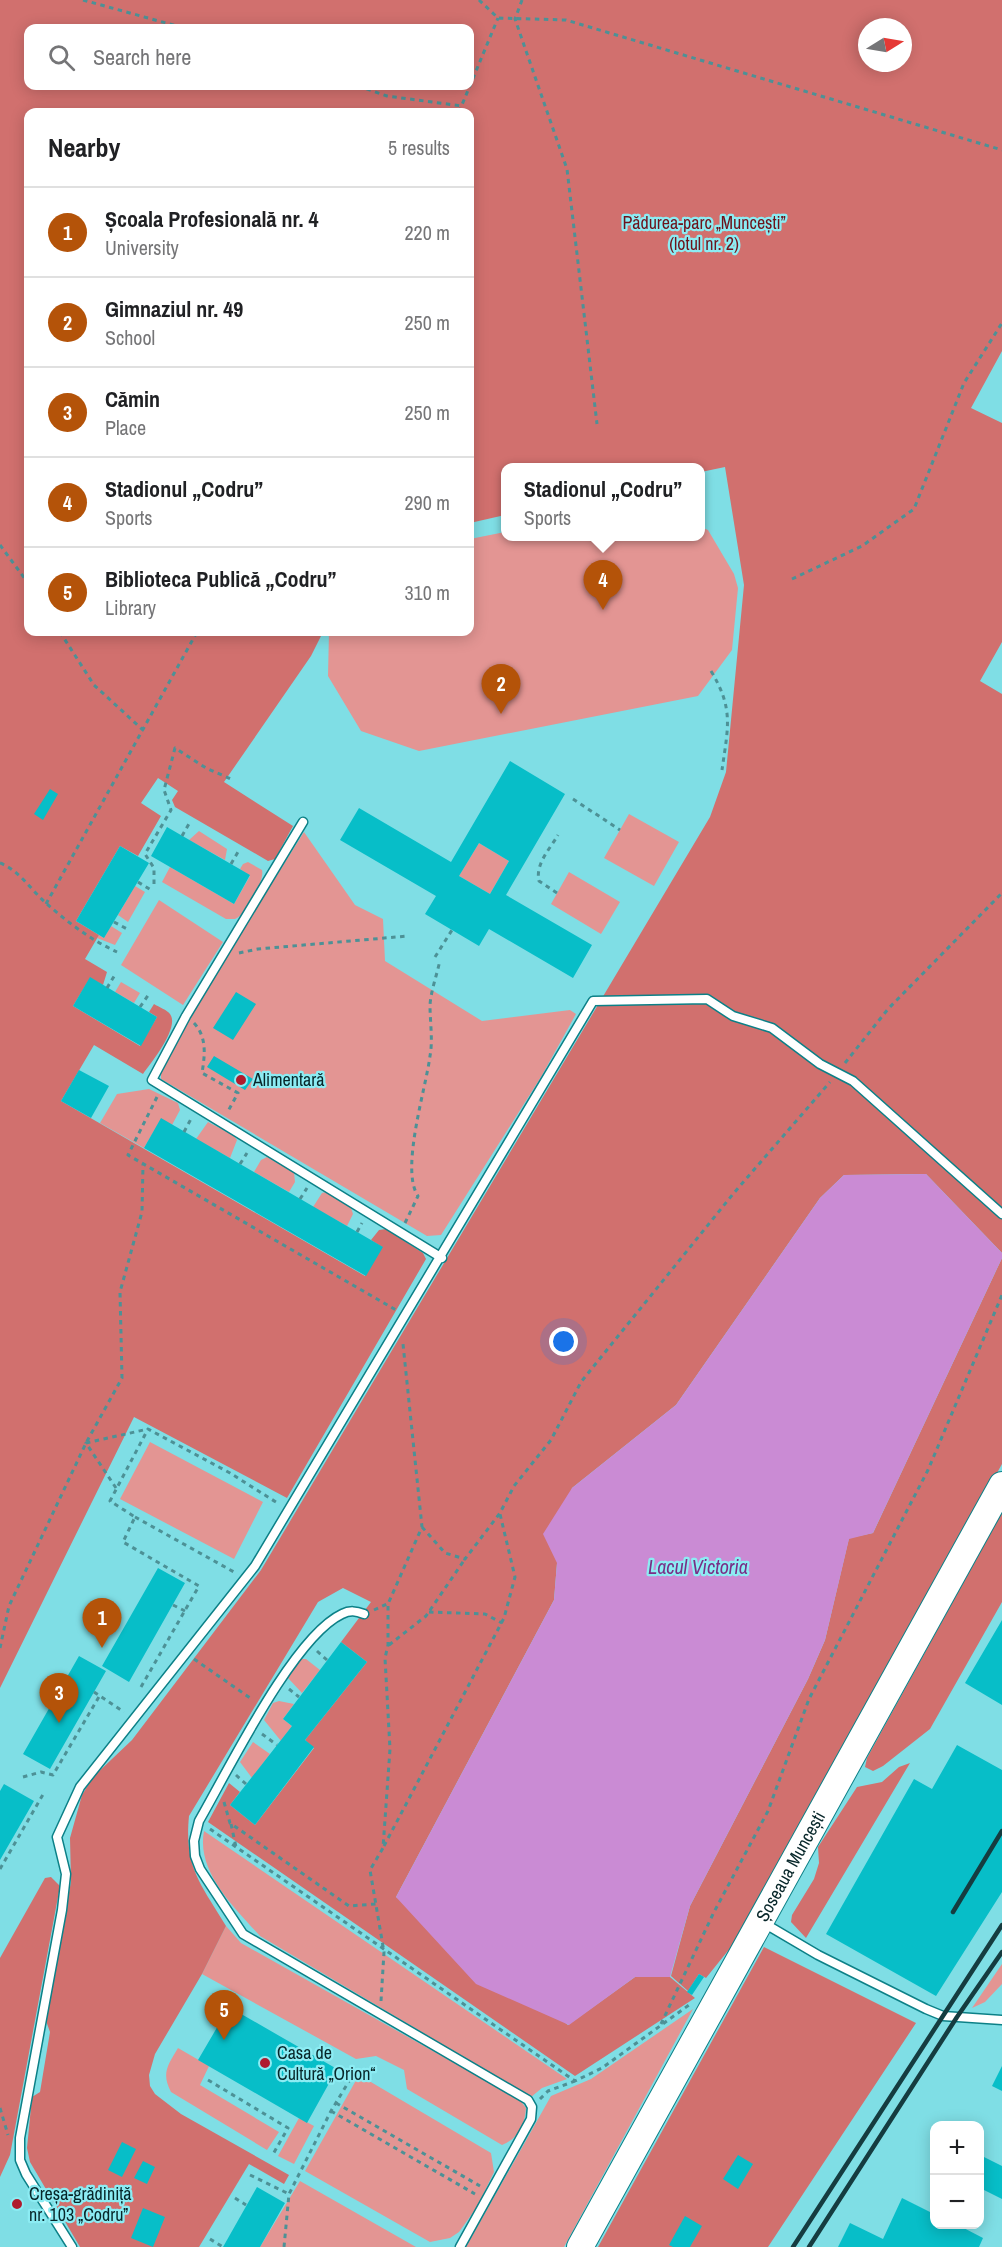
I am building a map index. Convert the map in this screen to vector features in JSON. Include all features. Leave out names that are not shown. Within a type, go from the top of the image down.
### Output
[{"type":"main road","name":"Șoseaua Muncești","points":[[579,2247],[1002,1485]]},
{"type":"lane","points":[[303,822],[186,1016],[152,1080],[442,1258]]},
{"type":"lane","points":[[72,2247],[20,2160],[20,2138],[62,1910],[66,1874],[57,1837],[80,1787],[115,1746],[255,1566],[442,1258],[593,1001],[707,999],[733,1016],[772,1028],[820,1064],[854,1081],[1002,1214]]},
{"type":"lane","points":[[364,1614],[354,1610],[341,1614],[323,1628],[293,1660],[199,1821],[194,1841],[195,1856],[200,1869],[243,1934],[528,2100],[532,2107],[531,2119],[459,2247]]},
{"type":"lane","points":[[759,1921],[818,1955],[943,2016],[1002,2020]]},
{"type":"path","points":[[83,0],[170,24]]},
{"type":"path","points":[[479,0],[498,18],[566,20],[1002,150]]},
{"type":"path","points":[[522,0],[515,19],[567,169],[597,424]]},
{"type":"path","points":[[474,77],[498,18]]},
{"type":"path","points":[[370,90],[387,96],[462,106],[469,90]]},
{"type":"path","points":[[792,579],[862,546],[914,509],[964,383],[1002,324]]},
{"type":"path","points":[[0,545],[24,578]]},
{"type":"path","points":[[63,636],[94,685],[144,731]]},
{"type":"path","points":[[46,904],[195,636]]},
{"type":"path","points":[[711,671],[723,691],[728,706],[728,731],[722,770]]},
{"type":"path","points":[[154,884],[154,868],[145,854],[171,810],[164,790],[174,748],[206,768],[231,779]]},
{"type":"path","points":[[573,799],[620,830]]},
{"type":"path","points":[[182,836],[190,822]]},
{"type":"path","points":[[557,893],[539,881],[537,876],[539,866],[558,835]]},
{"type":"path","points":[[231,864],[238,852]]},
{"type":"path","points":[[0,863],[8,866],[46,904],[95,941],[117,952]]},
{"type":"path","points":[[138,882],[151,890]]},
{"type":"path","points":[[388,1645],[429,1612],[500,1513],[514,1486],[551,1440],[581,1382],[733,1194],[838,1072],[888,1009],[1002,893]]},
{"type":"path","points":[[114,922],[129,930]]},
{"type":"path","points":[[435,957],[452,930]]},
{"type":"path","points":[[220,958],[258,949],[408,936]]},
{"type":"path","points":[[401,1232],[418,1196],[412,1187],[413,1155],[420,1099],[430,1056],[430,1003],[440,960]]},
{"type":"path","points":[[107,988],[116,973]]},
{"type":"path","points":[[141,1007],[149,993]]},
{"type":"path","points":[[186,1016],[199,1029],[205,1048],[202,1072],[238,1093],[221,1123]]},
{"type":"path","points":[[163,1087],[128,1155],[406,1316],[402,1352],[422,1527],[388,1604],[388,1645],[385,1658],[390,1749],[383,1848]]},
{"type":"path","points":[[0,1648],[9,1606],[86,1443],[122,1378],[120,1292],[142,1212],[143,1165]]},
{"type":"path","points":[[661,2024],[714,1912],[768,1810],[809,1699],[928,1470],[1002,1296]]},
{"type":"path","points":[[86,1443],[148,1429],[230,1473],[289,1510]]},
{"type":"path","points":[[148,1429],[110,1501],[234,1572],[240,1564]]},
{"type":"path","points":[[86,1443],[116,1488]]},
{"type":"path","points":[[271,1512],[277,1503]]},
{"type":"path","points":[[380,2015],[384,1952],[370,1870],[502,1623],[514,1577],[500,1513]]},
{"type":"path","points":[[135,1517],[123,1542],[199,1586],[137,1695]]},
{"type":"path","points":[[422,1527],[445,1553],[465,1559]]},
{"type":"path","points":[[173,1605],[185,1611]]},
{"type":"path","points":[[429,1612],[485,1614],[502,1623]]},
{"type":"path","points":[[186,1654],[264,1708]]},
{"type":"path","points":[[94,1692],[125,1713]]},
{"type":"path","points":[[23,1777],[41,1773],[53,1775],[100,1695]]},
{"type":"path","points":[[120,1723],[131,1704]]},
{"type":"path","points":[[253,1727],[277,1746]]},
{"type":"path","points":[[219,1786],[237,1848]]},
{"type":"path","points":[[0,1869],[45,1791]]},
{"type":"path","points":[[199,1821],[384,1952],[575,2081]]},
{"type":"path","points":[[231,1823],[349,1906],[376,1904]]},
{"type":"path","points":[[532,2107],[548,2091],[602,2068],[691,2004]]},
{"type":"path","points":[[285,2247],[289,2194],[331,2111],[357,2068]]},
{"type":"path","points":[[208,2080],[288,2128],[272,2156]]},
{"type":"path","points":[[336,2103],[488,2196]]},
{"type":"path","points":[[331,2111],[488,2196]]},
{"type":"path","points":[[250,2175],[289,2194]]},
{"type":"path","points":[[235,2198],[246,2205]]},
{"type":"path","points":[[210,2239],[223,2247]]},
{"type":"shaded area","points":[[705,529],[708,530],[734,574],[738,588],[732,650],[698,696],[419,751],[361,731],[328,676],[329,636],[474,636],[474,538],[501,533],[501,541],[705,541]]},
{"type":"shaded area","points":[[629,814],[679,842],[654,886],[604,858]]},
{"type":"shaded area","points":[[199,831],[227,849],[225,860],[189,840]]},
{"type":"shaded area","points":[[304,832],[355,905],[383,919],[385,961],[482,1021],[570,1010],[576,1014],[541,1077],[441,1235],[427,1236],[161,1079],[161,1071],[201,996]]},
{"type":"shaded area","points":[[479,843],[509,861],[490,894],[459,876]]},
{"type":"shaded area","points":[[248,862],[262,870],[261,882],[249,905],[235,919],[226,919],[162,882],[170,867],[234,904],[250,876],[240,869]]},
{"type":"shaded area","points":[[569,872],[620,902],[601,934],[551,904]]},
{"type":"shaded area","points":[[135,886],[145,892],[128,922],[118,915]]},
{"type":"shaded area","points":[[159,900],[223,942],[183,1005],[121,965]]},
{"type":"shaded area","points":[[111,926],[122,933],[115,945],[97,938],[99,935],[104,938]]},
{"type":"shaded area","points":[[121,982],[140,993],[134,1003],[115,992]]},
{"type":"shaded area","points":[[149,1089],[178,1103],[180,1110],[172,1125],[161,1119],[144,1148],[100,1123],[117,1094]]},
{"type":"shaded area","points":[[208,1122],[233,1135],[237,1140],[230,1158],[196,1139]]},
{"type":"shaded area","points":[[267,1157],[294,1172],[295,1182],[289,1192],[254,1172],[261,1160]]},
{"type":"shaded area","points":[[326,1192],[350,1205],[353,1214],[347,1226],[313,1207],[322,1193]]},
{"type":"shaded area","points":[[150,1442],[263,1502],[234,1559],[120,1499]]},
{"type":"shaded area","points":[[301,1659],[306,1659],[320,1670],[302,1693],[288,1678]]},
{"type":"shaded area","points":[[279,1701],[294,1704],[283,1719],[292,1726],[281,1741],[264,1720],[273,1703]]},
{"type":"shaded area","points":[[253,1742],[270,1754],[252,1778],[240,1762]]},
{"type":"shaded area","points":[[204,1831],[567,2079],[542,2088],[531,2097],[260,1936],[229,1901],[212,1875],[203,1846]]},
{"type":"shaded area","points":[[226,1926],[241,1943],[520,2100],[526,2108],[524,2120],[516,2135],[502,2145],[407,2089],[404,2070],[376,2056],[356,2059],[202,1974]]},
{"type":"shaded area","points":[[1002,1964],[1002,1984],[985,2002],[972,2008]]},
{"type":"shaded area","points":[[693,2009],[564,2247],[466,2247],[551,2096],[591,2079]]},
{"type":"shaded area","points":[[178,2048],[209,2066],[200,2085],[279,2132],[267,2150],[171,2092],[166,2074]]},
{"type":"shaded area","points":[[359,2075],[491,2153],[494,2172],[477,2207],[459,2232],[450,2238],[430,2242],[305,2171]]},
{"type":"shaded area","points":[[299,2118],[314,2126],[294,2164],[278,2156]]},
{"type":"shaded area","points":[[300,2181],[416,2247],[260,2247]]},
{"type":"green space","name":"Pădurea-parc „Muncești” (lotul nr. 2)","points":[[0,0],[1002,0],[1002,351],[971,408],[1002,423],[1002,642],[980,681],[1002,694],[1002,1253],[926,1174],[844,1175],[820,1198],[676,1405],[572,1488],[557,1563],[554,1600],[396,1897],[568,2025],[635,1977],[670,1977],[695,1998],[575,2076],[208,1822],[229,1783],[240,1792],[230,1805],[255,1825],[314,1748],[305,1740],[367,1662],[341,1642],[371,1602],[343,1588],[318,1602],[189,1816],[189,1849],[196,1875],[226,1926],[202,1974],[155,2054],[149,2075],[150,2086],[155,2094],[181,2114],[289,2175],[284,2184],[249,2164],[199,2247],[80,2247],[30,2162],[27,2148],[32,2097],[40,2092],[50,2032],[45,2018],[71,1882],[70,1838],[82,1795],[93,1777],[132,1740],[261,1570],[710,817],[726,772],[744,585],[725,467],[705,471],[705,463],[501,463],[501,516],[474,522],[474,108],[24,108],[24,636],[321,636],[311,656],[224,782],[293,826],[275,859],[268,861],[175,807],[172,800],[178,791],[158,778],[141,803],[161,816],[138,856],[120,846],[76,921],[99,935],[85,959],[107,972],[103,985],[90,978],[73,1006],[140,1046],[157,1017],[149,1012],[154,1004],[170,1014],[171,1027],[164,1044],[143,1074],[94,1045],[61,1101],[365,1276],[382,1247],[371,1240],[379,1230],[386,1229],[423,1253],[426,1259],[287,1498],[134,1417],[0,1688]]},
{"type":"green space","points":[[1002,1258],[1002,1464],[731,1947],[706,1978],[699,1974],[688,1991],[671,1976],[690,1906],[808,1679],[825,1640],[849,1538],[873,1533]]},
{"type":"green space","points":[[1002,1512],[1002,1602],[930,1729],[883,1766],[873,1771],[865,1767],[867,1758]]},
{"type":"green space","points":[[910,1763],[806,1938],[791,1922],[792,1915],[814,1879],[819,1863],[818,1847],[857,1787],[882,1782],[899,1767]]},
{"type":"green space","points":[[51,1877],[60,1886],[10,2155],[0,2177],[0,1958],[45,1878]]},
{"type":"green space","points":[[764,1947],[916,2023],[768,2247],[598,2247]]},
{"type":"water","name":"Lacul Victoria","points":[[926,1174],[1002,1253],[1002,1258],[873,1533],[849,1539],[825,1640],[808,1679],[690,1906],[670,1977],[635,1977],[569,2025],[476,1984],[396,1897],[554,1600],[557,1563],[543,1534],[572,1488],[676,1405],[820,1198],[844,1175]]},
{"type":"building","points":[[510,761],[565,794],[506,895],[592,945],[573,978],[489,929],[479,946],[425,914],[436,896],[340,840],[359,808],[451,862]],"holes":[[[479,843],[509,861],[490,894],[459,876]]]},
{"type":"building","points":[[50,789],[58,794],[43,820],[34,814]]},
{"type":"building","points":[[167,827],[250,875],[234,904],[151,856]]},
{"type":"building","points":[[120,846],[149,863],[104,938],[76,921]]},
{"type":"building","points":[[90,977],[157,1017],[141,1046],[73,1006]]},
{"type":"building","points":[[236,992],[256,1004],[233,1040],[213,1028]]},
{"type":"building","points":[[214,1056],[253,1079],[245,1090],[207,1067]]},
{"type":"building","points":[[79,1070],[109,1086],[91,1118],[61,1101]]},
{"type":"building","points":[[161,1118],[383,1247],[366,1276],[144,1148]]},
{"type":"building","points":[[158,1568],[185,1583],[129,1682],[102,1666]]},
{"type":"building","points":[[1002,1620],[1002,1705],[965,1683]]},
{"type":"building","points":[[341,1642],[367,1662],[305,1740],[314,1747],[255,1825],[230,1805],[292,1726],[283,1719]]},
{"type":"building","points":[[79,1656],[106,1671],[50,1769],[23,1754]]},
{"type":"building","points":[[957,1745],[1002,1770],[1002,1892],[936,1996],[826,1934],[914,1779],[932,1789]]},
{"type":"building","points":[[4,1784],[34,1801],[0,1860],[0,1791]]},
{"type":"building","points":[[699,1974],[704,1977],[692,1995],[687,1992]]},
{"type":"building","name":"Casa de Cultură „Orion“","points":[[229,2007],[337,2069],[307,2123],[198,2060]]},
{"type":"building","points":[[1002,2066],[1002,2091],[992,2086]]},
{"type":"building","points":[[122,2142],[136,2149],[122,2177],[108,2170]]},
{"type":"building","points":[[738,2155],[753,2164],[738,2189],[723,2179]]},
{"type":"building","points":[[984,2157],[1002,2166],[1002,2199],[984,2190]]},
{"type":"building","points":[[143,2161],[155,2167],[147,2184],[134,2178]]},
{"type":"building","points":[[257,2187],[285,2203],[260,2247],[223,2247]]},
{"type":"building","points":[[902,2198],[930,2212],[930,2229],[966,2229],[983,2238],[979,2247],[838,2247],[850,2223],[883,2239]]},
{"type":"building","points":[[143,2208],[165,2217],[153,2247],[131,2238]]},
{"type":"building","points":[[685,2216],[702,2226],[690,2247],[673,2247],[669,2245]]},
{"type":"railway","points":[[953,1912],[1002,1831]]},
{"type":"railway","points":[[793,2247],[1002,1925]]},
{"type":"railway","points":[[809,2247],[957,2017],[1002,1952]]},
{"type":"place","name":"Stadionul „Codru”","points":[[603,610]]},
{"type":"place","name":"Gimnaziul nr. 49","points":[[501,714]]},
{"type":"place","name":"Alimentară","points":[[241,1080]]},
{"type":"place","name":"Școala Profesională nr. 4","points":[[102,1648]]},
{"type":"place","name":"Cămin","points":[[59,1723]]},
{"type":"place","name":"Biblioteca Publică „Codru”","points":[[224,2040]]},
{"type":"place","name":"Casa de Cultură „Orion“","points":[[265,2063]]},
{"type":"place","name":"Creșa-grădiniță nr. 103 „Codru”","points":[[17,2204]]}]
